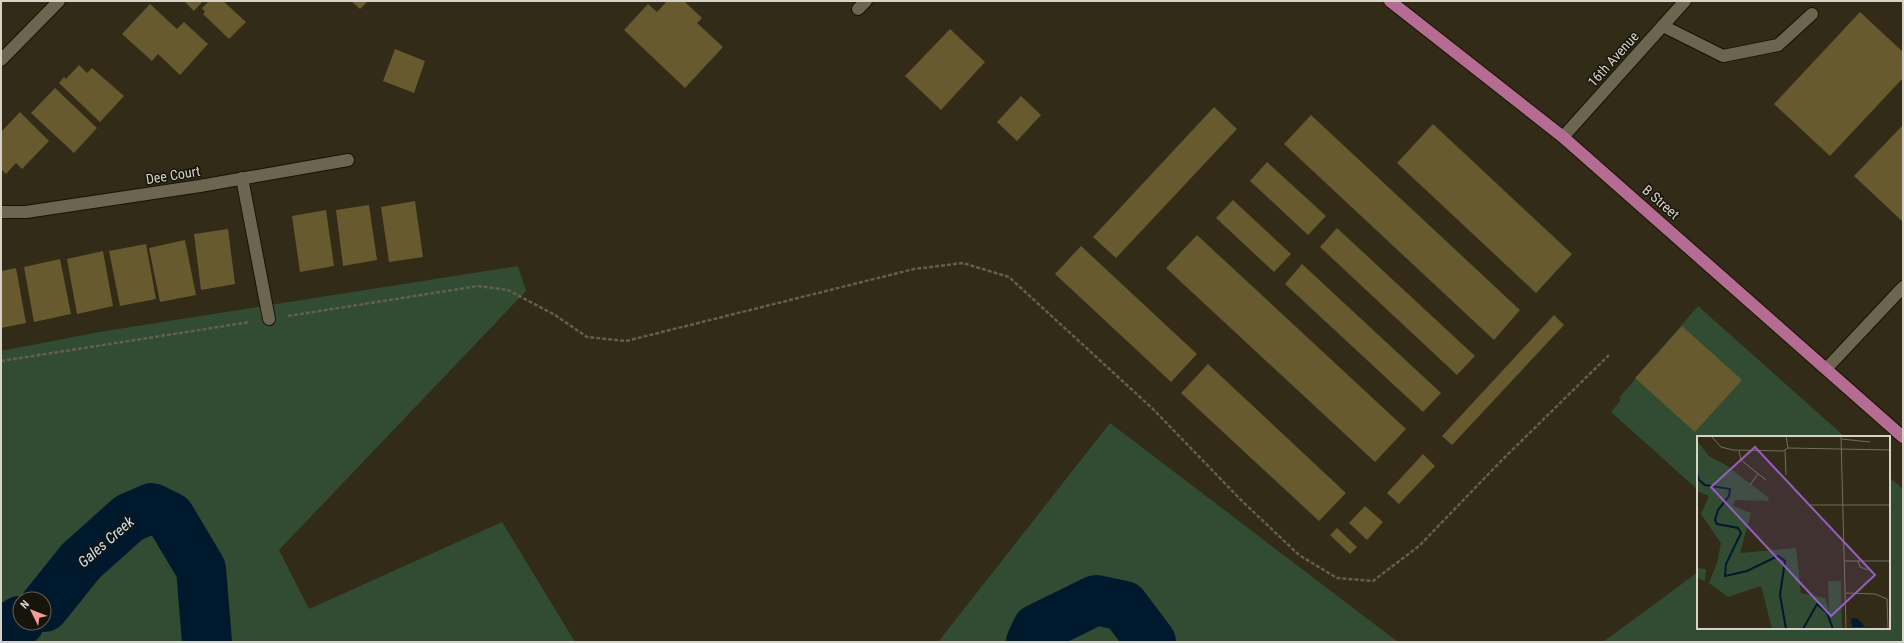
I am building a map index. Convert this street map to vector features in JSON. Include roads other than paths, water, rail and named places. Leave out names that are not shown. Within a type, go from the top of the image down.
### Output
[{"type":"main road","name":"B Street","points":[[1390,1],[1563,137],[1827,368],[1903,437]]},
{"type":"street","points":[[1,60],[59,1]]},
{"type":"street","name":"16th Avenue","points":[[1563,137],[1685,1]]},
{"type":"street","points":[[1663,26],[1723,56],[1778,45],[1812,14]]},
{"type":"street","name":"Dee Court","points":[[1,212],[26,212],[348,160]]},
{"type":"street","points":[[242,178],[269,319]]},
{"type":"street","points":[[1827,368],[1903,287]]},
{"type":"waterway","name":"Gales Creek","points":[[52,597],[81,561],[129,518],[152,508],[170,517],[201,569],[207,642]]},
{"type":"waterway","name":"Gales Creek","points":[[1031,642],[1037,629],[1096,600],[1124,606],[1151,642]]},
{"type":"waterway","name":"Gales Creek","points":[[1,633],[12,626]]}]
